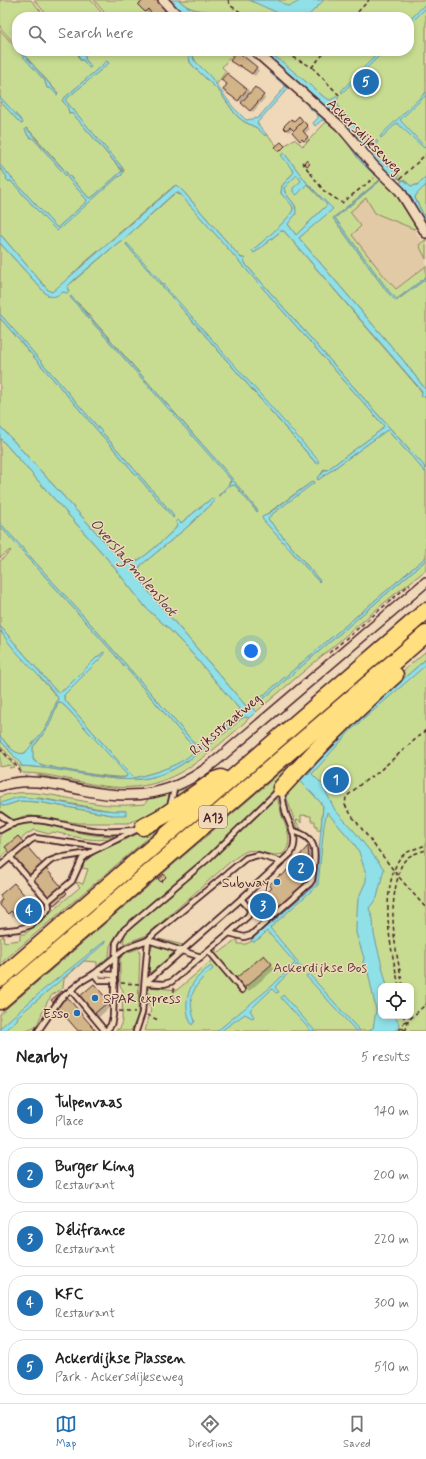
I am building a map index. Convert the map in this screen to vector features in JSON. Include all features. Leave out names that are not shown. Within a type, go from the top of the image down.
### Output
[{"type":"highway","name":"A13","points":[[0,979],[426,611]]},
{"type":"highway","name":"A13","points":[[0,1001],[426,634]]},
{"type":"highway","name":"A13","points":[[281,788],[365,701],[417,655],[426,644]]},
{"type":"highway","name":"A13","points":[[140,828],[168,813],[215,780],[243,769]]},
{"type":"street","points":[[163,0],[174,12]]},
{"type":"street","name":"Ackersdijkseweg","points":[[261,56],[341,127],[381,173],[406,198],[426,234]]},
{"type":"street","name":"Rijksstraatweg","points":[[0,786],[19,776],[90,792],[146,795],[188,780],[208,768],[426,582]]},
{"type":"lane","points":[[168,813],[174,786]]},
{"type":"lane","points":[[145,984],[291,853],[294,847],[295,839],[283,803],[281,788]]},
{"type":"lane","name":"A13","points":[[71,990],[106,1031],[111,1025],[113,1016],[116,943],[124,930],[210,857],[281,788]]},
{"type":"lane","points":[[0,815],[13,824]]},
{"type":"lane","name":"A13","points":[[0,830],[24,820],[36,820],[95,831],[140,828]]},
{"type":"lane","name":"A13","points":[[0,930],[19,929],[30,925],[46,912],[49,907],[48,900],[72,881],[82,859],[100,847],[140,828]]},
{"type":"lane","points":[[229,933],[244,937],[251,935],[312,880],[315,853],[313,845],[305,834],[293,831]]},
{"type":"lane","points":[[0,866],[35,838],[100,847]]},
{"type":"lane","name":"A13","points":[[30,879],[50,861],[58,858],[89,853]]},
{"type":"lane","points":[[38,1031],[60,999],[126,948],[148,940],[246,858],[258,855],[282,862]]},
{"type":"lane","points":[[10,857],[48,900]]},
{"type":"lane","points":[[145,984],[164,984],[171,982],[209,951],[248,916],[250,912],[249,908],[241,899]]},
{"type":"lane","points":[[148,940],[201,957]]},
{"type":"lane","points":[[136,1031],[142,1013],[148,940]]},
{"type":"lane","points":[[209,951],[242,990]]},
{"type":"lane","points":[[94,974],[115,975]]},
{"type":"lane","points":[[94,974],[99,980],[115,982]]},
{"type":"path","points":[[228,0],[231,6],[240,12]]},
{"type":"path","points":[[358,12],[369,0]]},
{"type":"path","points":[[290,56],[312,67],[341,98]]},
{"type":"path","points":[[312,67],[322,56]]},
{"type":"path","points":[[401,178],[426,154]]},
{"type":"path","points":[[302,162],[324,191],[342,203],[381,173]]},
{"type":"path","points":[[327,655],[414,580]]},
{"type":"path","points":[[426,730],[377,773],[362,783],[346,797],[346,805],[352,816],[398,876],[426,908]]},
{"type":"path","points":[[0,748],[19,769],[19,776]]},
{"type":"path","points":[[398,983],[390,942],[388,910],[389,889],[394,870],[400,858],[405,854],[426,845]]},
{"type":"path","points":[[402,983],[395,947],[393,896],[400,868],[407,858],[426,850]]},
{"type":"path","points":[[115,982],[145,984]]},
{"type":"path","points":[[171,982],[175,988],[174,999]]},
{"type":"path","points":[[399,1031],[404,1022],[409,1020],[426,1004]]},
{"type":"path","points":[[401,1028],[406,1031],[409,1020]]},
{"type":"shaded area","points":[[366,198],[375,213],[414,229],[423,243],[419,246],[426,259],[426,266],[396,289],[352,235],[358,231],[350,212]]},
{"type":"green space","points":[[0,0],[31,0],[42,12],[12,12],[12,41],[0,27]]},
{"type":"green space","points":[[34,0],[91,0],[101,12],[45,12]]},
{"type":"green space","points":[[94,0],[159,0],[167,12],[104,12]]},
{"type":"green space","points":[[179,0],[426,0],[426,178],[417,185],[411,186],[404,180],[398,178],[399,175],[382,159],[346,115],[274,56],[414,56],[414,12],[211,12],[198,10],[185,5]]},
{"type":"green space","points":[[0,30],[12,44],[12,56],[23,56],[45,81],[47,88],[50,88],[57,94],[58,93],[25,56],[79,56],[80,60],[83,60],[90,68],[91,66],[85,59],[85,56],[189,56],[190,62],[219,91],[236,115],[243,121],[257,128],[264,135],[266,134],[280,149],[294,139],[303,146],[329,119],[351,141],[372,168],[394,186],[405,200],[419,226],[414,229],[375,213],[366,198],[350,212],[361,226],[352,235],[396,289],[426,266],[426,277],[397,299],[391,294],[335,218],[381,180],[396,194],[415,221],[405,203],[392,188],[381,179],[333,218],[388,293],[396,301],[426,279],[426,390],[403,360],[299,238],[332,208],[307,183],[284,153],[282,155],[294,172],[282,186],[281,193],[290,202],[293,208],[292,212],[252,251],[254,253],[281,231],[284,231],[422,392],[421,396],[426,397],[426,469],[247,266],[244,261],[245,259],[241,258],[177,186],[174,186],[83,264],[56,290],[51,292],[48,290],[0,234],[0,168],[7,177],[6,179],[11,181],[57,230],[121,176],[124,170],[65,100],[109,63],[107,61],[62,100],[68,108],[69,113],[73,114],[122,171],[95,195],[89,198],[30,131],[26,128],[25,129],[28,136],[34,139],[87,200],[57,228],[0,165],[0,101],[21,124],[23,123],[0,97]]},
{"type":"green space","points":[[193,56],[231,56],[222,67],[226,71],[216,85],[195,61]]},
{"type":"green space","points":[[297,175],[305,185],[307,184],[327,205],[296,235],[288,224],[296,208],[284,188]]},
{"type":"green space","points":[[426,185],[426,220],[415,198]]},
{"type":"green space","points":[[175,193],[181,195],[384,426],[381,430],[327,470],[324,469],[318,480],[387,430],[426,473],[426,557],[251,706],[246,706],[149,592],[138,574],[140,566],[185,529],[215,501],[212,498],[181,523],[178,520],[176,521],[177,526],[175,529],[160,543],[139,560],[129,563],[122,560],[113,551],[0,426],[0,318],[171,515],[172,513],[0,314],[0,243],[46,294],[69,291],[67,287],[70,284],[124,239]],"holes":[[[126,244],[316,463],[130,249]],[[70,297],[79,304],[224,469],[258,511],[257,512],[235,485],[228,485],[231,480]],[[313,481],[314,482],[271,515],[268,519],[320,581],[319,582],[267,524],[264,516]]]},
{"type":"green space","points":[[426,239],[426,242],[424,243],[426,245],[426,259],[419,245]]},
{"type":"green space","points":[[0,438],[105,556],[147,609],[189,650],[241,711],[241,713],[209,742],[225,733],[242,718],[249,718],[206,756],[179,773],[152,784],[137,787],[103,786],[53,776],[22,773],[19,766],[0,746],[0,740],[21,764],[21,766],[127,780],[149,778],[161,775],[176,768],[206,748],[195,744],[0,523]]},
{"type":"green space","points":[[0,526],[109,648],[195,749],[185,759],[167,768],[133,778],[64,699],[64,695],[104,654],[104,652],[59,693],[0,626],[0,561],[11,551],[10,550],[0,558]]},
{"type":"green space","points":[[426,560],[426,570],[390,598],[256,712],[253,709],[255,706]]},
{"type":"green space","points":[[0,631],[58,698],[41,735],[26,752],[22,754],[15,752],[0,736]]},
{"type":"green space","points":[[426,651],[426,659],[361,716],[334,743],[308,774],[304,775],[302,773],[379,692]]},
{"type":"green space","name":"Ackerdijkse Bos","points":[[426,662],[426,1031],[145,1031],[151,1010],[148,1005],[150,993],[148,992],[150,987],[177,990],[216,957],[214,953],[216,950],[219,953],[238,939],[238,944],[246,944],[252,941],[317,884],[324,814],[327,803],[309,777],[347,732]]},
{"type":"green space","points":[[58,702],[67,708],[128,775],[126,777],[65,770],[41,764],[33,759],[33,747],[48,726]]},
{"type":"green space","points":[[0,749],[15,767],[9,768],[11,766],[10,765],[0,767]]},
{"type":"green space","points":[[289,765],[292,771],[271,795],[217,847],[117,934],[110,946],[109,956],[97,967],[97,962],[84,961],[64,979],[63,988],[52,995],[34,1028],[26,1031],[0,1031],[0,1014]]},
{"type":"green space","points":[[38,775],[104,788],[126,790],[126,792],[103,790],[39,778]]},
{"type":"green space","points":[[296,775],[323,806],[321,829],[317,830],[315,821],[311,821],[311,816],[301,815],[301,823],[298,819],[296,821],[301,829],[297,828],[286,796],[286,790]]},
{"type":"green space","points":[[202,785],[154,813],[128,823],[78,823],[32,816],[24,816],[14,820],[0,812],[0,805],[4,806],[20,801],[38,802],[112,815],[126,811],[112,811],[39,798],[0,803],[0,797],[11,794],[36,793],[101,804],[134,805],[145,804],[149,797]]},
{"type":"green space","points":[[277,795],[289,840],[283,854],[273,855],[251,850],[243,853],[230,862],[147,935],[123,944],[125,933],[249,823]]},
{"type":"green space","points":[[182,809],[0,964],[0,939],[3,935],[4,942],[20,940],[20,934],[25,934],[80,887],[76,883],[83,884],[88,869],[82,868],[85,861],[96,853],[144,831]]},
{"type":"green space","points":[[35,822],[84,834],[114,836],[108,839],[100,840],[53,832],[49,834],[34,830],[27,834],[0,858],[0,833],[17,825]]},
{"type":"green space","points":[[159,939],[183,945],[181,947],[159,941]]},
{"type":"green space","points":[[153,945],[175,952],[150,973],[150,952]]},
{"type":"green space","points":[[137,949],[140,950],[139,1014],[131,1031],[116,1031],[117,1029],[120,1029],[122,1019],[123,990],[120,986],[120,958],[126,953]]},
{"type":"water","points":[[169,0],[179,0],[192,8],[211,12],[181,12]]},
{"type":"water","points":[[249,0],[278,0],[287,6],[302,0],[324,0],[312,12],[276,12]]},
{"type":"water","points":[[426,3],[426,8],[414,20],[414,16]]},
{"type":"water","points":[[22,56],[25,56],[58,94],[57,95],[50,88],[47,88],[45,81]]},
{"type":"water","points":[[79,56],[85,56],[85,59],[91,67],[89,68],[83,60],[80,60]]},
{"type":"water","points":[[189,56],[193,56],[194,60],[210,76],[233,107],[246,120],[258,118],[285,87],[270,73],[272,71],[289,87],[257,123],[266,134],[265,136],[257,128],[243,121],[236,115],[219,91],[190,62]]},
{"type":"water","points":[[268,56],[273,56],[280,60],[324,97],[330,100],[338,96],[339,97],[337,100],[339,108],[370,143],[376,140],[378,142],[374,149],[399,175],[396,180],[376,163],[356,135]]},
{"type":"water","points":[[375,56],[379,56],[342,93],[341,91]]},
{"type":"water","points":[[107,61],[109,63],[65,100],[121,166],[123,172],[121,176],[57,231],[11,181],[6,179],[7,177],[0,168],[0,165],[57,228],[87,200],[34,139],[28,136],[25,129],[26,128],[89,198],[95,195],[120,173],[122,171],[120,168],[73,114],[69,113],[68,108],[62,100]]},
{"type":"water","points":[[426,92],[426,95],[400,120],[425,147],[424,148],[397,123],[381,138],[380,137],[382,134]]},
{"type":"water","points":[[0,97],[23,123],[21,124],[0,101]]},
{"type":"water","points":[[308,104],[342,133],[376,173],[374,175],[362,163],[334,127],[322,120],[315,126],[313,123],[318,118],[318,115],[307,106]]},
{"type":"water","points":[[284,153],[307,183],[333,209],[299,238],[403,360],[426,390],[426,397],[421,396],[422,391],[284,231],[281,231],[254,253],[252,251],[292,212],[293,208],[290,202],[281,193],[282,186],[294,172],[281,155]],"holes":[[[297,175],[301,181],[293,188],[293,192],[297,195],[307,184],[327,205],[296,235],[288,224],[296,214],[296,209],[286,195],[284,188]]]},
{"type":"water","points":[[426,178],[426,185],[415,198],[426,220],[426,224],[412,200],[399,183],[404,180],[411,186],[417,185]]},
{"type":"water","points":[[381,179],[396,194],[381,180],[335,218],[391,294],[397,299],[426,277],[426,279],[396,301],[388,293],[333,218]]},
{"type":"water","points":[[176,185],[241,258],[245,259],[244,261],[247,266],[420,461],[426,470],[426,473],[387,430],[318,480],[317,478],[323,473],[323,470],[327,470],[381,430],[384,426],[179,193],[172,195],[123,240],[74,280],[67,287],[69,292],[63,292],[57,296],[48,296],[0,243],[0,234],[48,290],[52,292]]},
{"type":"water","points":[[127,243],[318,460],[319,463],[316,463],[130,249],[126,244]]},
{"type":"water","points":[[71,296],[224,469],[258,511],[257,512],[235,485],[229,486],[218,496],[231,482],[231,480],[70,297]]},
{"type":"water","points":[[0,314],[172,513],[173,518],[0,318]]},
{"type":"water","name":"Overslagmolensloot","points":[[0,426],[113,551],[122,560],[129,563],[139,560],[160,543],[175,529],[177,526],[176,521],[178,520],[181,523],[212,498],[215,501],[185,529],[140,566],[138,574],[149,592],[246,706],[251,706],[426,557],[426,560],[255,706],[253,709],[256,712],[249,718],[242,718],[211,744],[208,741],[241,713],[241,711],[189,650],[147,609],[105,556],[0,438]]},
{"type":"water","points":[[313,481],[314,483],[271,515],[268,519],[320,581],[319,582],[263,520],[262,517]]},
{"type":"water","points":[[0,523],[195,744],[200,747],[204,745],[206,748],[172,770],[149,778],[127,780],[116,779],[21,766],[21,764],[0,740],[0,736],[14,751],[17,753],[25,753],[47,726],[58,698],[16,651],[2,633],[0,626],[59,693],[104,652],[105,654],[64,695],[64,699],[133,778],[176,764],[191,754],[195,749],[109,648],[0,526]],"holes":[[[58,702],[60,702],[127,775],[126,777],[106,777],[44,766],[34,761],[33,747],[49,726]]]},
{"type":"water","points":[[426,659],[426,665],[350,731],[312,774],[322,784],[335,810],[355,832],[384,869],[377,898],[369,908],[373,919],[374,934],[386,983],[378,983],[378,1019],[396,1019],[399,1024],[398,1028],[394,1031],[369,1031],[373,1028],[376,1010],[368,972],[363,963],[364,958],[356,933],[358,899],[366,881],[366,874],[359,852],[355,845],[327,812],[324,825],[318,885],[270,928],[304,969],[302,970],[297,964],[275,987],[279,992],[276,993],[272,989],[250,1010],[254,1017],[252,1018],[245,1014],[221,1031],[217,1031],[272,986],[295,963],[267,931],[253,942],[251,940],[316,884],[323,806],[297,777],[290,766],[293,763],[304,775],[308,774],[334,743],[361,716]]},
{"type":"water","points":[[19,797],[113,811],[126,811],[126,815],[112,815],[38,802],[20,801],[4,806],[0,805],[0,803]]},
{"type":"water","points":[[105,941],[106,942],[17,1017],[18,1019],[4,1031],[0,1031],[0,1028],[43,990]]},
{"type":"water","points":[[211,966],[213,969],[201,980],[192,998],[191,1005],[195,1021],[192,1025],[187,1013],[187,999],[191,987],[195,981]]},
{"type":"water","points":[[309,974],[360,1031],[356,1031],[306,976]]},
{"type":"water","points":[[283,995],[315,1031],[311,1031],[281,998]]},
{"type":"building","points":[[144,0],[157,0],[166,10],[163,12],[150,12],[148,9],[145,12],[138,5]]},
{"type":"building","points":[[234,56],[243,56],[257,67],[252,74],[230,61]]},
{"type":"building","points":[[227,73],[247,89],[238,101],[223,90],[227,84],[221,80]]},
{"type":"building","points":[[255,87],[264,95],[250,111],[241,103]]},
{"type":"building","points":[[299,116],[303,121],[294,131],[290,127],[286,130],[283,127],[291,119],[294,121]]},
{"type":"building","points":[[303,121],[308,126],[303,131],[308,137],[304,141],[302,139],[300,141],[292,132]]},
{"type":"building","points":[[281,142],[285,146],[279,152],[275,147]]},
{"type":"building","points":[[306,160],[310,164],[307,166],[304,163]]},
{"type":"building","points":[[18,836],[67,893],[54,905],[5,847]]},
{"type":"building","points":[[308,846],[309,861],[304,874],[309,880],[308,882],[306,884],[305,883],[266,919],[259,911],[261,909],[260,904],[257,905],[255,902],[261,894],[263,896],[272,888],[269,885],[280,875],[282,876]]},
{"type":"building","points":[[164,874],[166,877],[161,882],[158,879]]},
{"type":"building","points":[[14,883],[33,905],[18,919],[11,911],[8,914],[0,905],[0,901],[2,900],[0,895]]},
{"type":"building","points":[[264,955],[272,964],[244,988],[236,978]]},
{"type":"building","points":[[94,984],[107,999],[107,1003],[94,1014],[92,1011],[93,1010],[79,997]]},
{"type":"building","points":[[62,991],[96,1031],[78,1031],[51,1000]]},
{"type":"place","name":"Ackerdijkse Plassen","points":[[366,82]]},
{"type":"place","name":"Tulpenvaas","points":[[336,780]]},
{"type":"place","name":"Burger King","points":[[301,868]]},
{"type":"place","name":"Subway","points":[[277,882]]},
{"type":"place","name":"Délifrance","points":[[263,906]]},
{"type":"place","name":"KFC","points":[[29,911]]},
{"type":"place","name":"SPAR express","points":[[95,998]]},
{"type":"place","name":"Esso","points":[[77,1013]]}]
